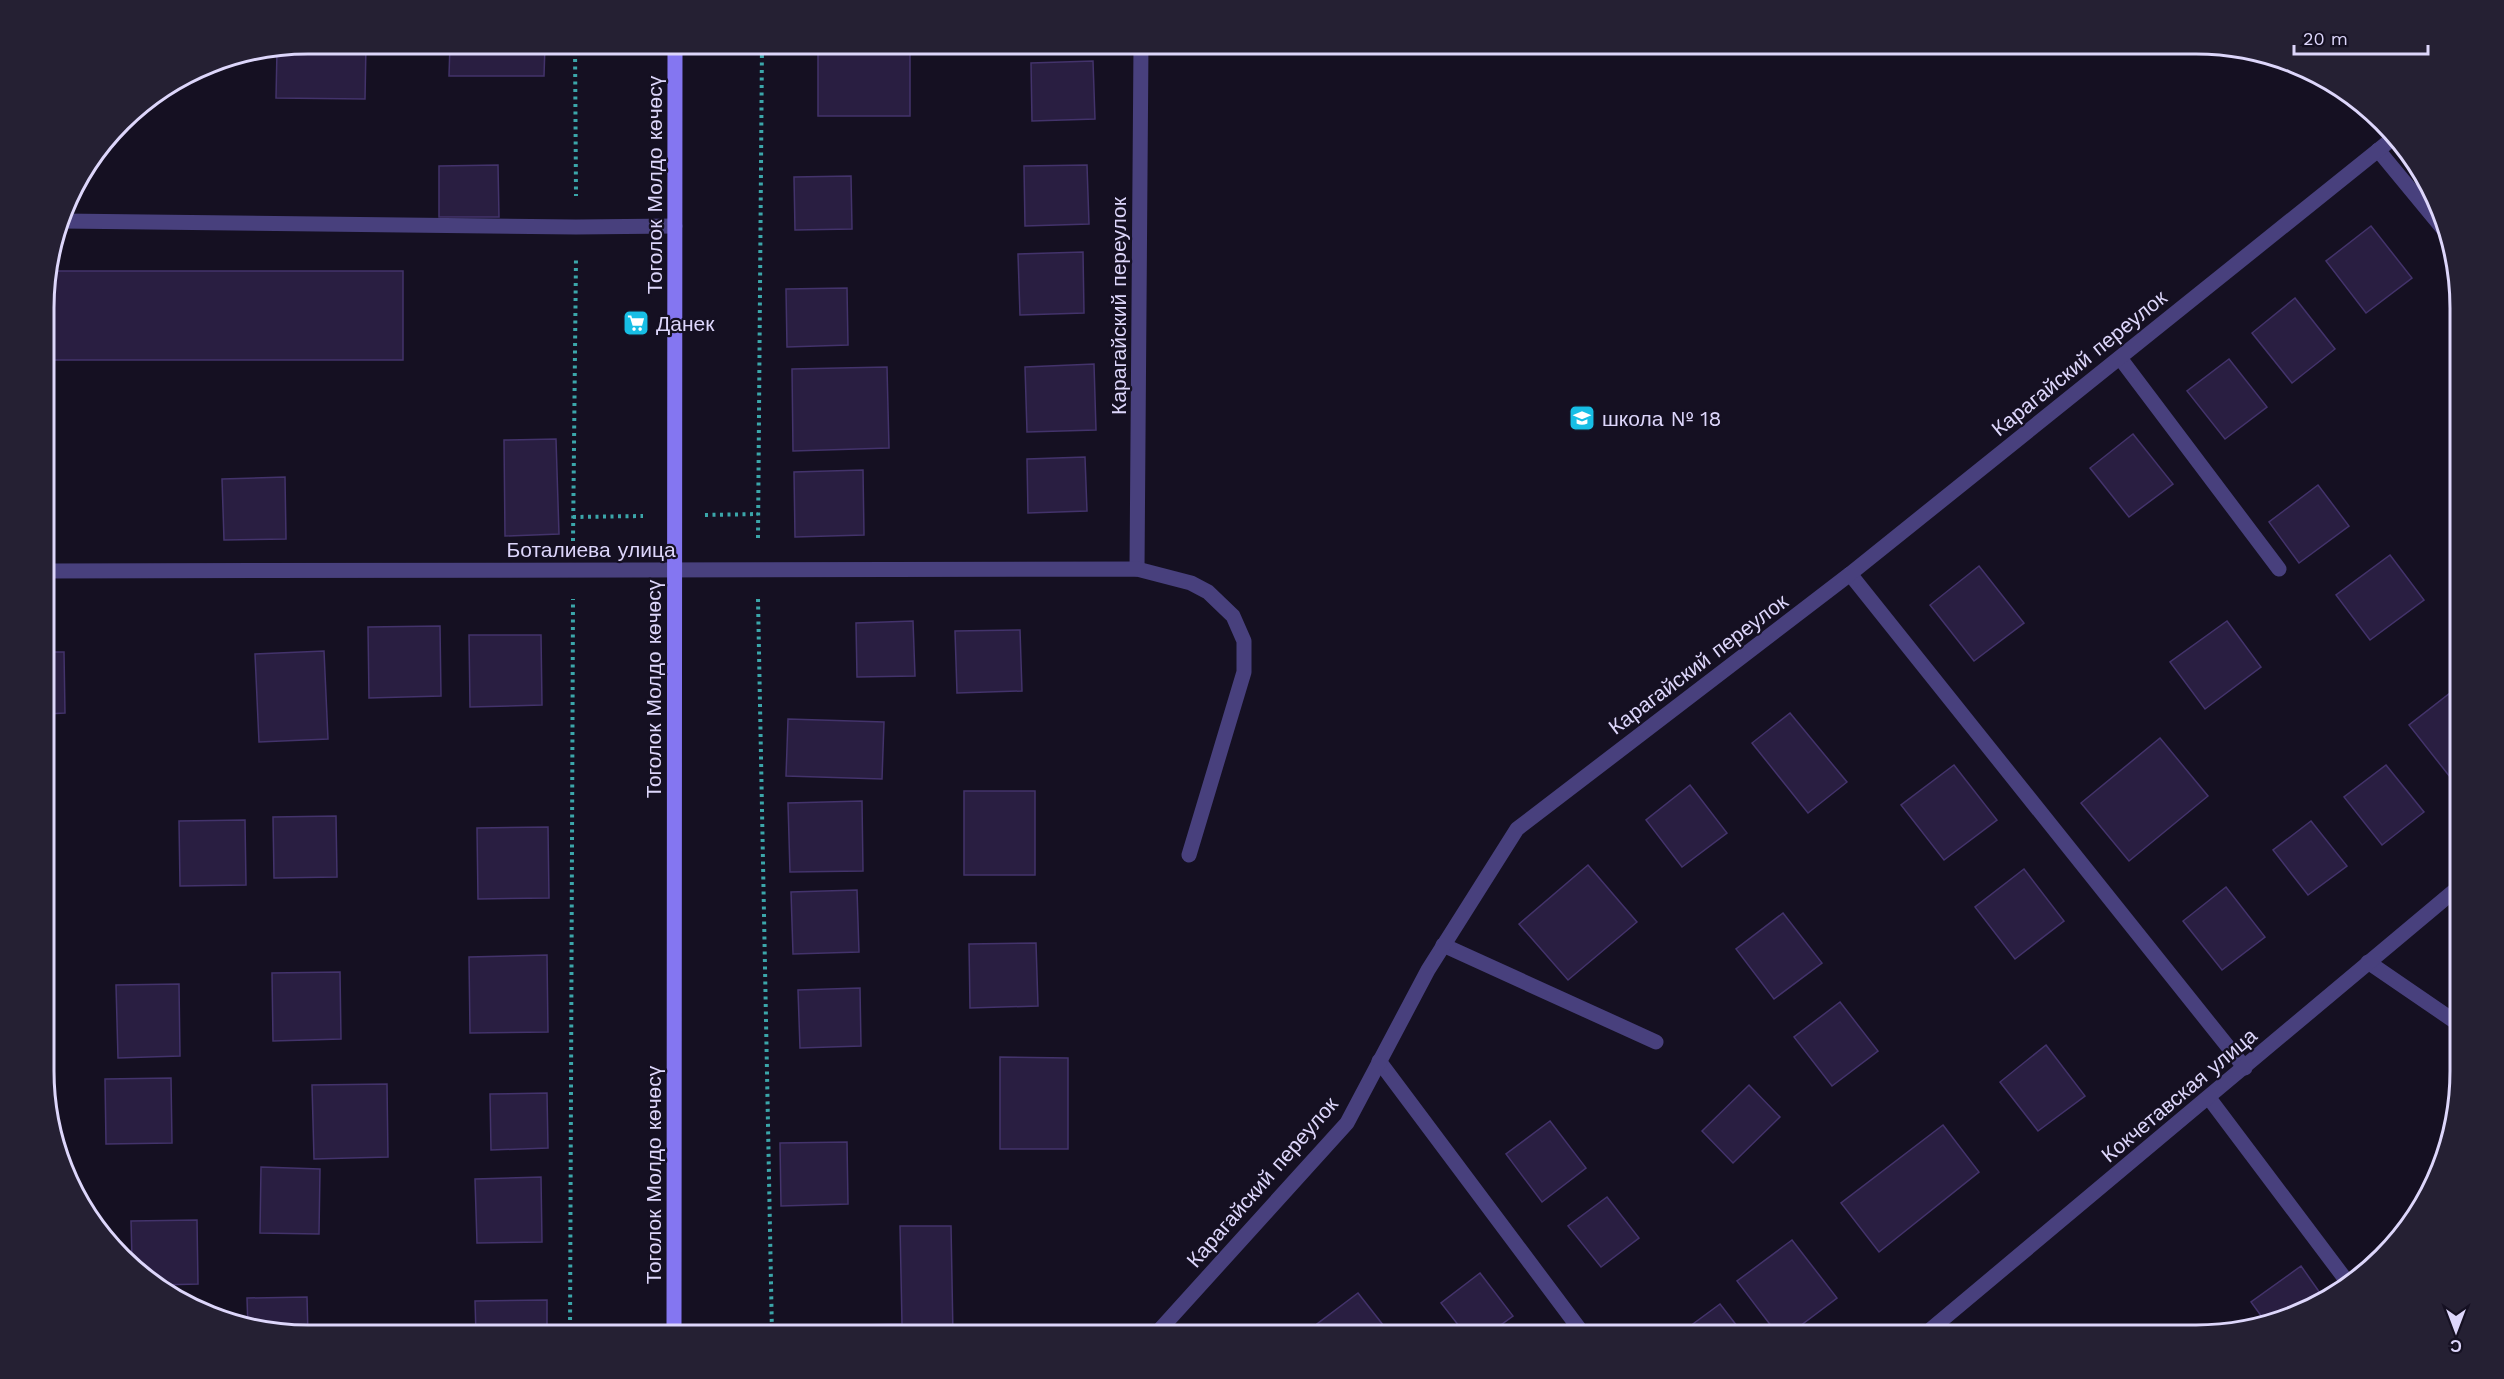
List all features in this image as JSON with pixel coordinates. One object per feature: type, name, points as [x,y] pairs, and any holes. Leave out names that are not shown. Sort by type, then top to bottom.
[{"type":"main road","name":"Тоголок Молдо көчөсү","points":[[674,1325],[675,54]]},
{"type":"street","name":"Карагайский переулок","points":[[1137,569],[1141,54]]},
{"type":"street","name":"Карагайский переулок","points":[[1164,1325],[1347,1122],[1443,945],[1517,829],[1850,574],[2388,142]]},
{"type":"street","points":[[2378,150],[2433,217]]},
{"type":"street","points":[[69,220],[576,227],[675,226]]},
{"type":"street","points":[[2120,358],[2279,569]]},
{"type":"street","name":"Боталиева улица","points":[[54,571],[1137,569],[1191,583],[1208,592],[1233,616],[1244,641],[1244,672],[1189,855]]},
{"type":"street","points":[[1850,574],[2245,1068]]},
{"type":"street","name":"Кокчетавская улица","points":[[1936,1325],[2450,894]]},
{"type":"street","points":[[1443,945],[1656,1042]]},
{"type":"street","points":[[2368,962],[2450,1018]]},
{"type":"street","points":[[1380,1061],[1577,1325]]},
{"type":"street","points":[[2209,1098],[2344,1277]]},
{"type":"path","points":[[570,1325],[575,54]]},
{"type":"path","points":[[762,54],[758,570],[772,1325]]},
{"type":"building","points":[[366,54],[365,99],[276,98],[277,56]]},
{"type":"building","points":[[450,54],[545,54],[544,76],[449,76]]},
{"type":"building","points":[[818,54],[910,54],[910,116],[818,116]]},
{"type":"building","points":[[1093,61],[1095,119],[1032,121],[1031,63]]},
{"type":"building","points":[[498,165],[499,217],[439,217],[439,166]]},
{"type":"building","points":[[1087,165],[1089,224],[1025,226],[1024,166]]},
{"type":"building","points":[[851,176],[852,229],[795,230],[794,177]]},
{"type":"building","points":[[2371,226],[2412,278],[2366,313],[2326,261]]},
{"type":"building","points":[[1083,252],[1084,313],[1020,315],[1018,254]]},
{"type":"building","points":[[57,271],[403,271],[403,360],[54,360]]},
{"type":"building","points":[[847,288],[848,345],[787,347],[786,289]]},
{"type":"building","points":[[2295,298],[2335,349],[2292,383],[2252,333]]},
{"type":"building","points":[[2229,359],[2267,407],[2225,439],[2187,391]]},
{"type":"building","points":[[1094,364],[1096,430],[1027,432],[1025,367]]},
{"type":"building","points":[[887,367],[889,448],[793,451],[792,369]]},
{"type":"building","points":[[2133,434],[2173,484],[2129,517],[2090,468]]},
{"type":"building","points":[[556,439],[559,534],[505,536],[504,440]]},
{"type":"building","points":[[1085,457],[1087,511],[1028,513],[1027,459]]},
{"type":"building","points":[[863,470],[864,535],[795,537],[794,472]]},
{"type":"building","points":[[285,477],[286,539],[224,540],[222,479]]},
{"type":"building","points":[[2318,485],[2349,526],[2299,563],[2269,522]]},
{"type":"building","points":[[2390,555],[2424,600],[2370,640],[2336,595]]},
{"type":"building","points":[[1979,566],[2024,623],[1974,661],[1930,605]]},
{"type":"building","points":[[913,621],[915,676],[857,677],[856,623]]},
{"type":"building","points":[[2227,621],[2261,667],[2205,709],[2170,662]]},
{"type":"building","points":[[440,626],[441,696],[369,698],[368,627]]},
{"type":"building","points":[[1020,630],[1022,691],[957,693],[955,631]]},
{"type":"building","points":[[469,635],[541,635],[542,705],[470,707]]},
{"type":"building","points":[[324,651],[328,739],[259,742],[255,654]]},
{"type":"building","points":[[54,652],[64,652],[65,713],[54,714]]},
{"type":"building","points":[[2450,693],[2450,777],[2409,725]]},
{"type":"building","points":[[1790,713],[1847,782],[1808,813],[1752,743]]},
{"type":"building","points":[[788,719],[884,722],[882,779],[786,776]]},
{"type":"building","points":[[2160,738],[2208,796],[2129,861],[2081,803]]},
{"type":"building","points":[[1954,765],[1997,820],[1944,860],[1901,805]]},
{"type":"building","points":[[2386,765],[2424,812],[2382,845],[2344,797]]},
{"type":"building","points":[[1690,785],[1727,833],[1682,867],[1646,820]]},
{"type":"building","points":[[964,791],[1035,791],[1035,875],[964,875]]},
{"type":"building","points":[[862,801],[863,871],[790,872],[788,803]]},
{"type":"building","points":[[336,816],[337,877],[274,878],[273,817]]},
{"type":"building","points":[[245,820],[246,885],[180,886],[179,821]]},
{"type":"building","points":[[2311,821],[2347,866],[2308,895],[2273,850]]},
{"type":"building","points":[[548,827],[549,898],[478,899],[477,828]]},
{"type":"building","points":[[1588,865],[1637,922],[1568,980],[1519,924]]},
{"type":"building","points":[[2024,869],[2064,921],[2015,959],[1975,907]]},
{"type":"building","points":[[2226,887],[2265,937],[2222,970],[2183,921]]},
{"type":"building","points":[[857,890],[859,952],[793,954],[791,892]]},
{"type":"building","points":[[1783,913],[1822,963],[1774,999],[1736,949]]},
{"type":"building","points":[[1036,943],[1038,1006],[970,1008],[969,944]]},
{"type":"building","points":[[547,955],[548,1032],[470,1033],[469,957]]},
{"type":"building","points":[[340,972],[341,1039],[273,1041],[272,973]]},
{"type":"building","points":[[179,984],[180,1056],[118,1058],[116,985]]},
{"type":"building","points":[[860,988],[861,1046],[800,1048],[798,990]]},
{"type":"building","points":[[1840,1002],[1878,1051],[1832,1086],[1794,1037]]},
{"type":"building","points":[[2046,1045],[2085,1096],[2038,1131],[2000,1082]]},
{"type":"building","points":[[1000,1057],[1068,1058],[1068,1149],[1000,1149]]},
{"type":"building","points":[[171,1078],[172,1143],[106,1144],[105,1079]]},
{"type":"building","points":[[387,1084],[388,1157],[314,1159],[312,1085]]},
{"type":"building","points":[[1749,1085],[1780,1117],[1733,1163],[1702,1131]]},
{"type":"building","points":[[547,1093],[548,1148],[491,1150],[490,1094]]},
{"type":"building","points":[[1550,1121],[1586,1168],[1542,1202],[1506,1154]]},
{"type":"building","points":[[1943,1125],[1979,1172],[1879,1252],[1841,1203]]},
{"type":"building","points":[[847,1142],[848,1204],[781,1206],[780,1143]]},
{"type":"building","points":[[261,1167],[320,1169],[319,1234],[260,1233]]},
{"type":"building","points":[[541,1177],[542,1242],[477,1243],[475,1179]]},
{"type":"building","points":[[1607,1197],[1639,1238],[1601,1267],[1568,1226]]},
{"type":"building","points":[[197,1220],[198,1284],[171,1285],[132,1254],[131,1221]]},
{"type":"building","points":[[900,1226],[951,1226],[953,1325],[860,1325],[902,1324]]},
{"type":"building","points":[[1792,1240],[1837,1298],[1801,1325],[1770,1325],[1737,1281]]},
{"type":"building","points":[[2301,1266],[2320,1293],[2293,1306],[2261,1316],[2251,1302]]},
{"type":"building","points":[[1480,1273],[1513,1316],[1501,1325],[1458,1325],[1441,1303]]},
{"type":"building","points":[[1358,1293],[1383,1325],[1318,1325]]},
{"type":"building","points":[[307,1297],[308,1325],[275,1323],[248,1317],[247,1298]]},
{"type":"building","points":[[547,1300],[547,1325],[476,1325],[475,1301]]},
{"type":"building","points":[[1720,1304],[1736,1325],[1692,1325]]},
{"type":"place","name":"Данек","points":[[636,323]]},
{"type":"place","name":"школа № 18","points":[[1582,418]]}]
